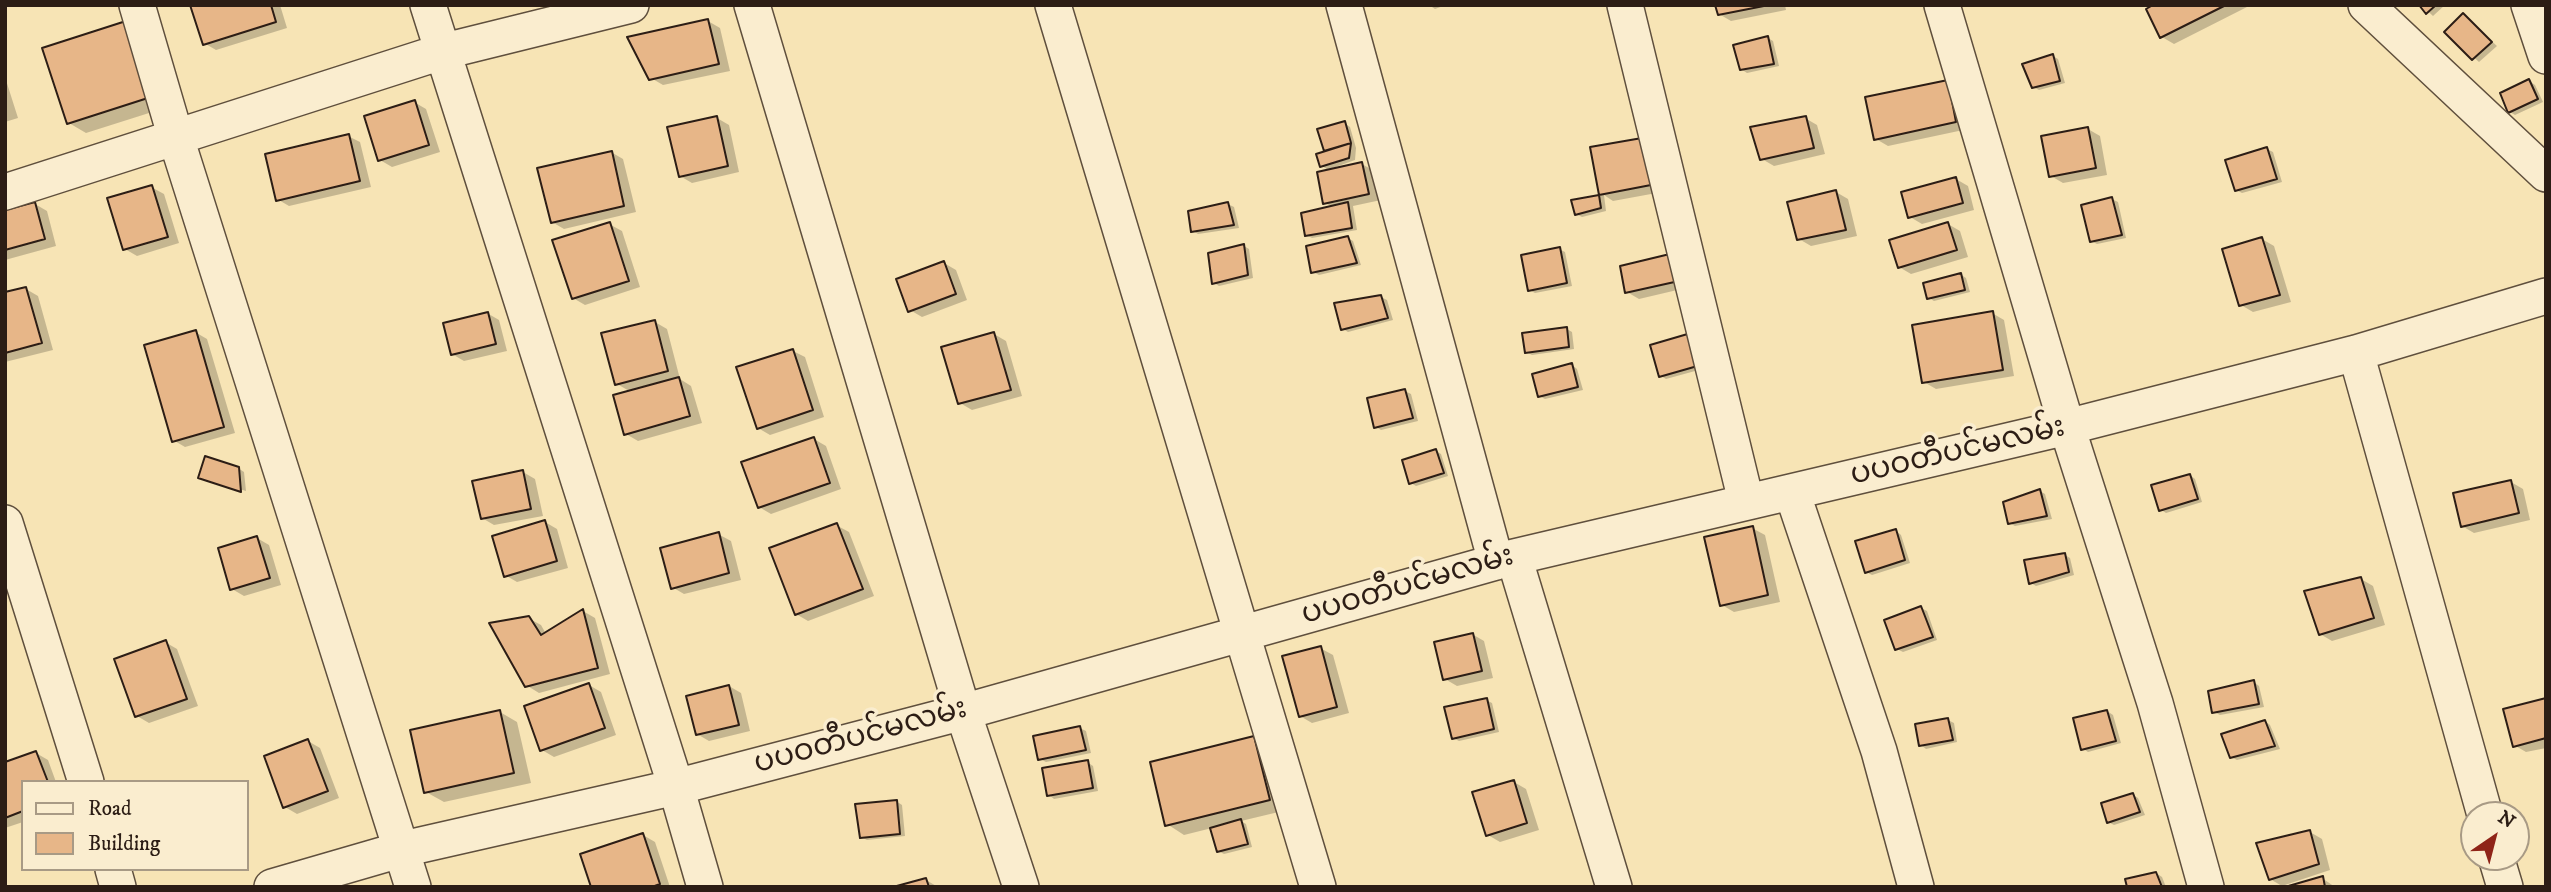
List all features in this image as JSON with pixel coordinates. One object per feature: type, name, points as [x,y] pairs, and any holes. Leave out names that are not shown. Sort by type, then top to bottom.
[{"type":"street","points":[[137,5],[176,138],[414,887]]},
{"type":"street","points":[[428,5],[676,787],[705,887]]},
{"type":"street","points":[[5,192],[441,51],[631,5]]},
{"type":"street","points":[[752,5],[962,712],[1021,887]]},
{"type":"street","points":[[1053,5],[1318,887]]},
{"type":"street","points":[[1344,5],[1505,559],[1614,887]]},
{"type":"street","points":[[1625,5],[1746,501]]},
{"type":"street","points":[[1942,5],[2067,427],[2155,703],[2206,887]]},
{"type":"street","points":[[2366,5],[2546,174]]},
{"type":"street","points":[[2529,5],[2546,56]]},
{"type":"street","name":"ပပဝတီပင်မလမ်း","points":[[272,887],[402,849],[676,787],[962,712],[1505,559],[2067,427],[2356,353],[2546,296]]},
{"type":"street","points":[[2356,353],[2480,801]]},
{"type":"street","points":[[1792,492],[1879,751],[1916,887]]},
{"type":"street","points":[[5,523],[85,780]]},
{"type":"building","points":[[190,5],[271,5],[276,22],[203,45]]},
{"type":"building","points":[[1715,5],[1769,5],[1718,15]]},
{"type":"building","points":[[2153,5],[2226,5],[2160,38],[2146,9]]},
{"type":"building","points":[[2419,5],[2436,5],[2426,14]]},
{"type":"building","points":[[2463,13],[2492,42],[2472,60],[2444,32]]},
{"type":"building","points":[[708,19],[719,64],[649,80],[627,37]]},
{"type":"building","points":[[126,21],[151,97],[67,124],[42,48]]},
{"type":"building","points":[[1768,36],[1774,64],[1740,70],[1733,45]]},
{"type":"building","points":[[2053,54],[2060,81],[2032,88],[2022,64]]},
{"type":"building","points":[[2529,79],[2538,99],[2508,113],[2500,93]]},
{"type":"building","points":[[1948,80],[1956,122],[1874,140],[1865,97]]},
{"type":"building","points":[[415,100],[429,145],[378,161],[364,116]]},
{"type":"building","points":[[717,116],[728,166],[679,177],[667,127]]},
{"type":"building","points":[[1806,116],[1814,148],[1760,160],[1750,127]]},
{"type":"building","points":[[1345,121],[1351,143],[1324,151],[1317,129]]},
{"type":"building","points":[[2088,127],[2096,168],[2049,177],[2041,136]]},
{"type":"building","points":[[349,134],[360,181],[276,201],[265,154]]},
{"type":"building","points":[[1642,138],[1651,185],[1599,195],[1590,147]]},
{"type":"building","points":[[1351,143],[1349,158],[1320,167],[1316,154]]},
{"type":"building","points":[[2267,147],[2277,179],[2235,191],[2225,160]]},
{"type":"building","points":[[612,151],[624,206],[551,223],[537,168]]},
{"type":"building","points":[[1362,162],[1369,194],[1323,204],[1317,172]]},
{"type":"building","points":[[1956,177],[1963,203],[1908,218],[1901,192]]},
{"type":"building","points":[[152,185],[168,237],[123,250],[107,198]]},
{"type":"building","points":[[1836,190],[1846,230],[1797,240],[1787,202]]},
{"type":"building","points":[[1599,195],[1601,208],[1575,215],[1571,200]]},
{"type":"building","points":[[2112,197],[2122,235],[2090,242],[2081,205]]},
{"type":"building","points":[[35,202],[45,239],[5,250],[5,210]]},
{"type":"building","points":[[1228,202],[1234,225],[1191,232],[1188,211]]},
{"type":"building","points":[[1348,202],[1352,228],[1305,236],[1301,213]]},
{"type":"building","points":[[610,222],[629,281],[572,299],[552,240]]},
{"type":"building","points":[[1948,222],[1957,250],[1898,268],[1889,240]]},
{"type":"building","points":[[1348,236],[1357,263],[1311,273],[1306,246]]},
{"type":"building","points":[[2262,237],[2280,295],[2239,306],[2222,249]]},
{"type":"building","points":[[1244,244],[1248,275],[1212,284],[1208,253]]},
{"type":"building","points":[[1560,247],[1567,283],[1528,291],[1521,255]]},
{"type":"building","points":[[1674,253],[1679,281],[1625,293],[1620,266]]},
{"type":"building","points":[[944,261],[956,294],[908,312],[896,279]]},
{"type":"building","points":[[1961,273],[1965,290],[1927,299],[1923,283]]},
{"type":"building","points":[[26,287],[42,343],[5,353],[5,292]]},
{"type":"building","points":[[1381,295],[1388,318],[1341,330],[1334,303]]},
{"type":"building","points":[[1993,311],[2003,370],[1922,383],[1912,325]]},
{"type":"building","points":[[488,312],[496,344],[451,355],[443,323]]},
{"type":"building","points":[[655,320],[668,371],[615,385],[601,333]]},
{"type":"building","points":[[1567,327],[1569,347],[1525,353],[1522,333]]},
{"type":"building","points":[[196,330],[224,427],[172,442],[144,345]]},
{"type":"building","points":[[994,332],[1011,390],[958,404],[941,347]]},
{"type":"building","points":[[1691,333],[1701,365],[1659,377],[1650,345]]},
{"type":"building","points":[[793,349],[813,410],[757,429],[736,367]]},
{"type":"building","points":[[1572,363],[1578,387],[1538,397],[1532,374]]},
{"type":"building","points":[[679,377],[690,416],[624,435],[613,395]]},
{"type":"building","points":[[1405,389],[1413,418],[1374,428],[1367,398]]},
{"type":"building","points":[[814,437],[830,483],[758,508],[741,462]]},
{"type":"building","points":[[1436,449],[1444,473],[1409,484],[1402,460]]},
{"type":"building","points":[[205,456],[239,467],[241,492],[198,478]]},
{"type":"building","points":[[523,470],[531,509],[481,519],[472,481]]},
{"type":"building","points":[[2190,474],[2198,499],[2159,511],[2151,485]]},
{"type":"building","points":[[2511,480],[2519,513],[2461,527],[2453,493]]},
{"type":"building","points":[[2040,489],[2047,516],[2008,524],[2003,502]]},
{"type":"building","points":[[545,520],[557,561],[504,577],[492,536]]},
{"type":"building","points":[[837,523],[863,589],[795,615],[769,548]]},
{"type":"building","points":[[1753,526],[1768,595],[1720,606],[1704,537]]},
{"type":"building","points":[[1896,529],[1905,560],[1865,573],[1855,541]]},
{"type":"building","points":[[719,532],[729,573],[671,589],[660,548]]},
{"type":"building","points":[[257,536],[270,578],[230,590],[218,548]]},
{"type":"building","points":[[2065,553],[2069,572],[2029,584],[2024,560]]},
{"type":"building","points":[[2361,577],[2374,618],[2319,635],[2304,591]]},
{"type":"building","points":[[1921,606],[1933,637],[1895,650],[1884,620]]},
{"type":"building","points":[[583,609],[598,668],[525,687],[489,623],[529,616],[541,635]]},
{"type":"building","points":[[1473,633],[1482,671],[1443,680],[1434,642]]},
{"type":"building","points":[[166,640],[187,699],[135,717],[114,659]]},
{"type":"building","points":[[1321,646],[1337,707],[1299,717],[1282,656]]},
{"type":"building","points":[[2254,680],[2259,704],[2212,713],[2208,691]]},
{"type":"building","points":[[589,683],[605,728],[540,751],[524,706]]},
{"type":"building","points":[[729,685],[739,725],[696,735],[686,696]]},
{"type":"building","points":[[1487,698],[1494,729],[1452,739],[1444,707]]},
{"type":"building","points":[[2546,698],[2546,738],[2513,747],[2503,709]]},
{"type":"building","points":[[500,710],[514,773],[424,793],[410,730]]},
{"type":"building","points":[[2107,710],[2116,741],[2081,750],[2073,718]]},
{"type":"building","points":[[1948,718],[1953,740],[1919,746],[1915,724]]},
{"type":"building","points":[[2265,720],[2275,746],[2230,758],[2221,734]]},
{"type":"building","points":[[1080,726],[1086,750],[1038,760],[1033,736]]},
{"type":"building","points":[[1254,736],[1270,800],[1165,826],[1150,762]]},
{"type":"building","points":[[308,739],[328,791],[283,808],[264,756]]},
{"type":"building","points":[[36,751],[47,780],[21,780],[21,812],[5,818],[5,762]]},
{"type":"building","points":[[1088,760],[1093,788],[1047,796],[1042,768]]},
{"type":"building","points":[[1514,780],[1527,823],[1486,836],[1472,792]]},
{"type":"building","points":[[2133,793],[2140,812],[2107,823],[2101,803]]},
{"type":"building","points":[[897,800],[900,834],[860,838],[855,804]]},
{"type":"building","points":[[1241,819],[1248,844],[1217,852],[1210,828]]},
{"type":"building","points":[[2310,830],[2319,864],[2269,880],[2256,843]]},
{"type":"building","points":[[643,833],[660,884],[652,887],[591,887],[580,854]]},
{"type":"building","points":[[2156,872],[2162,887],[2127,887],[2125,879]]},
{"type":"building","points":[[2323,876],[2325,887],[2285,887]]},
{"type":"building","points":[[926,878],[929,887],[893,887]]}]
